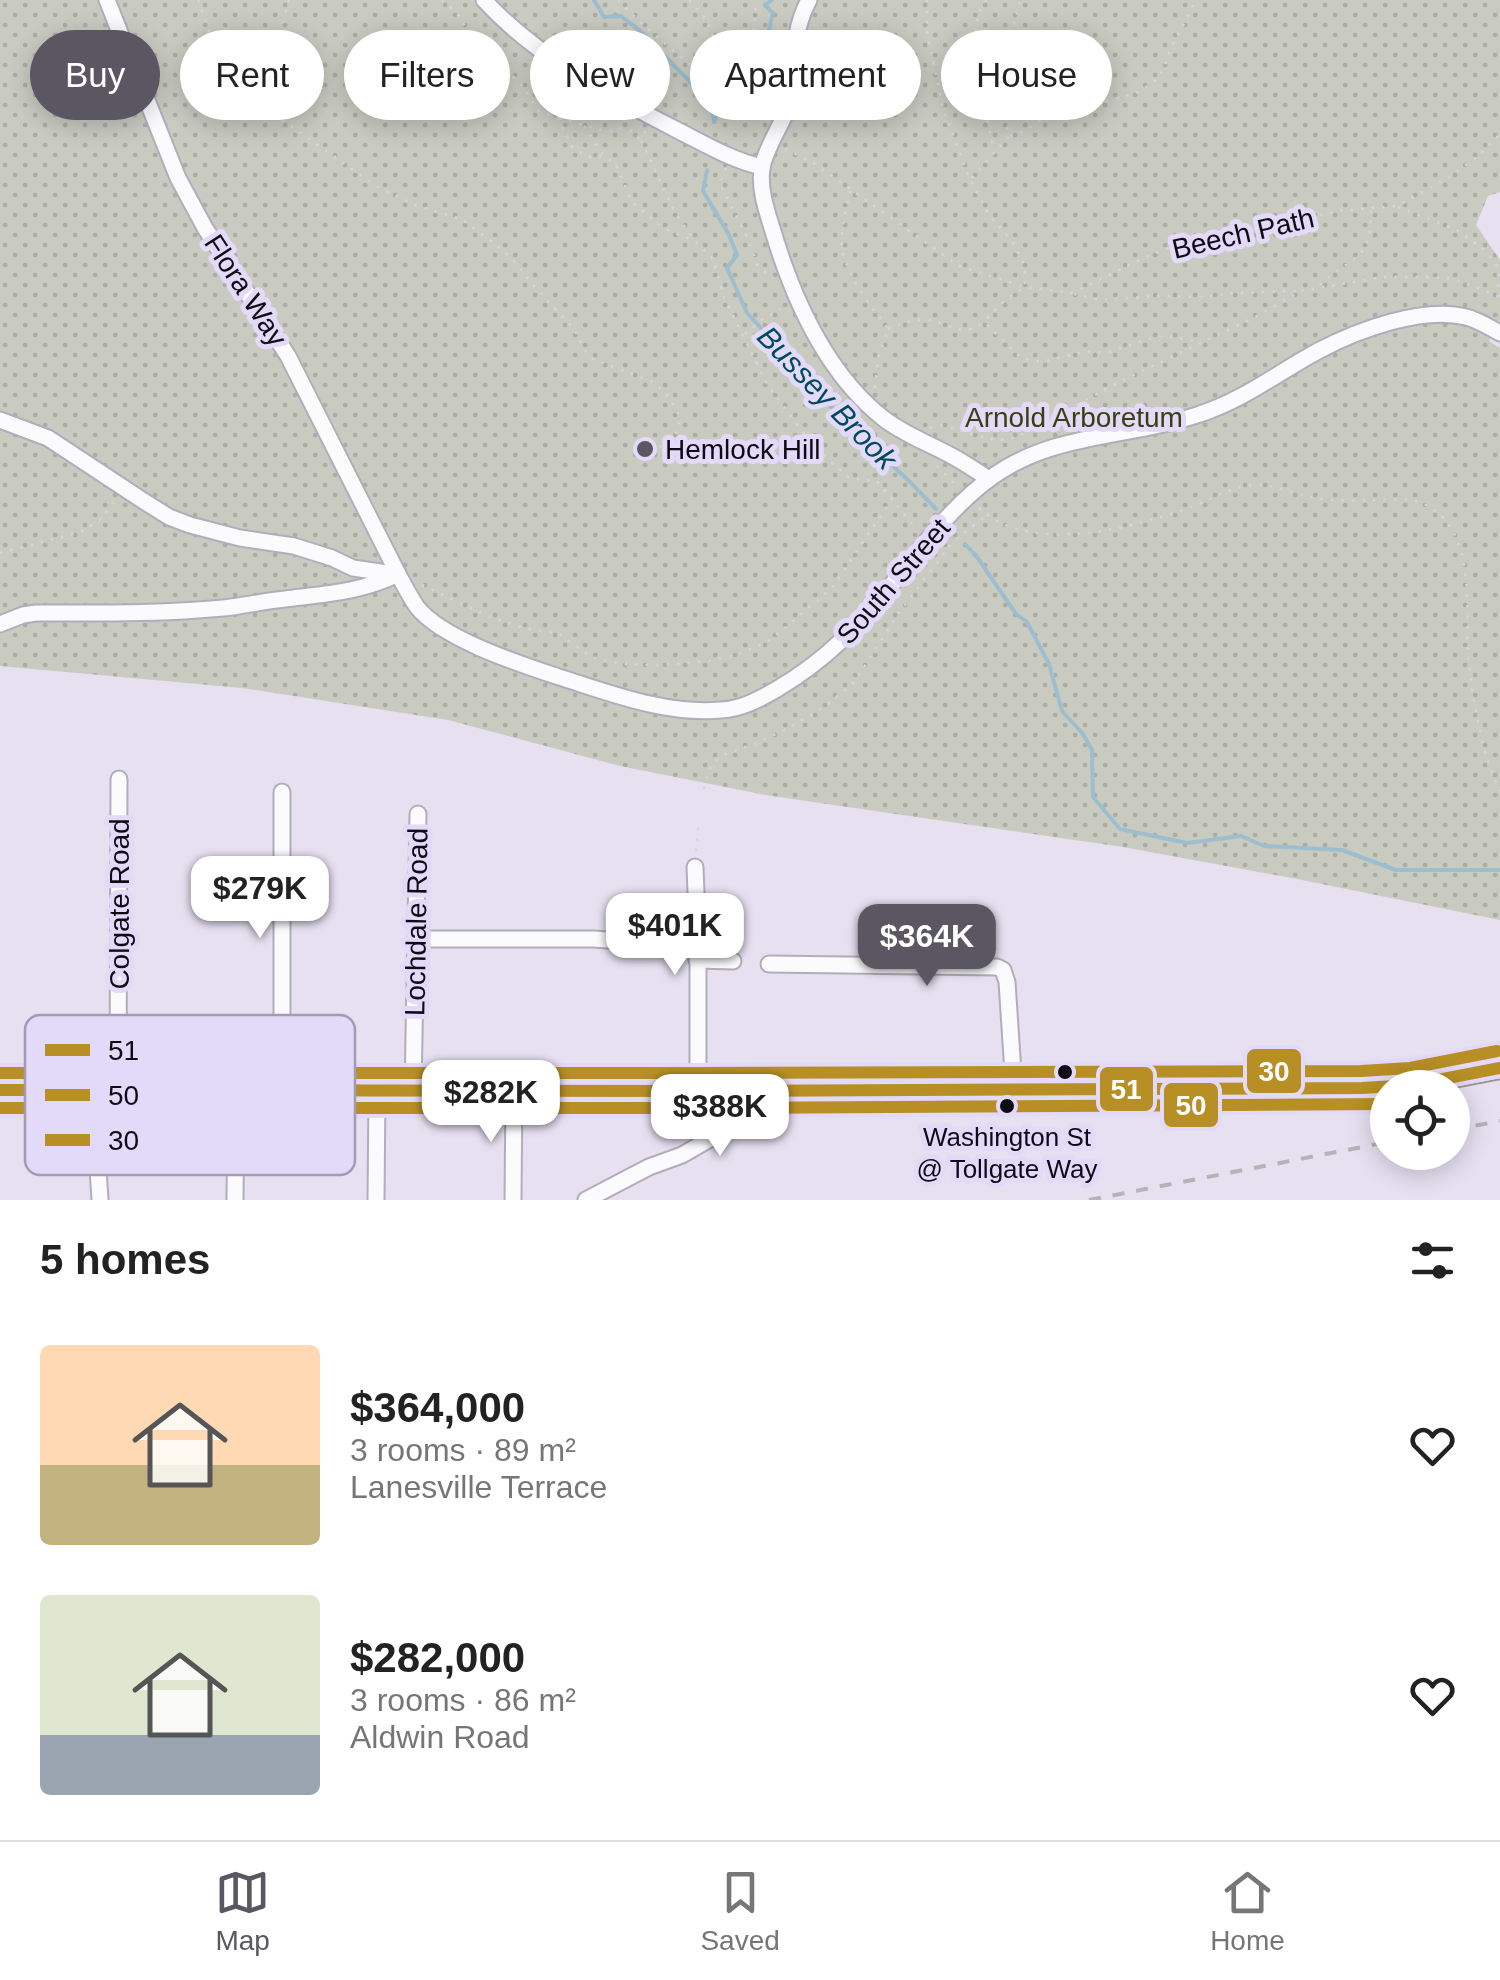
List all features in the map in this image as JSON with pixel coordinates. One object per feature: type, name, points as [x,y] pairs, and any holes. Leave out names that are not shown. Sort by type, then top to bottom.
[{"type":"main road","points":[[355,1090],[1388,1088],[1500,1068]]},
{"type":"street","name":"Flora Way","points":[[107,0],[184,190],[288,356],[402,581]]},
{"type":"street","points":[[484,0],[530,40]]},
{"type":"street","points":[[809,0],[798,25],[788,105],[762,167],[762,189],[779,254],[811,328],[844,377],[877,413],[989,479]]},
{"type":"street","points":[[659,120],[731,158],[762,167]]},
{"type":"street","name":"South Street","points":[[402,581],[418,608],[448,631],[511,659],[636,700],[680,708],[722,710],[744,706],[830,653],[860,624],[968,496],[1014,462],[1082,438],[1177,422],[1216,409],[1328,346],[1398,321],[1453,314],[1500,333]]},
{"type":"street","points":[[0,420],[48,438],[169,517],[240,538],[294,546],[402,581]]},
{"type":"street","points":[[0,624],[36,613],[229,608],[402,581]]},
{"type":"street","name":"Colgate Road","points":[[111,1015],[120,779]]},
{"type":"street","points":[[282,792],[282,1015]]},
{"type":"street","name":"Lochdale Road","points":[[413,1091],[418,814]]},
{"type":"street","points":[[695,867],[698,1091]]},
{"type":"street","points":[[415,938],[593,940],[733,961]]},
{"type":"street","points":[[769,964],[1003,970],[1014,1088]]},
{"type":"street","points":[[376,1200],[377,1090]]},
{"type":"street","points":[[586,1200],[714,1136],[768,1115],[794,1090]]},
{"type":"street","points":[[514,1091],[514,1200]]},
{"type":"street","name":"Colgate Road","points":[[98,1175],[100,1200]]},
{"type":"path","points":[[198,0],[208,30]]},
{"type":"path","points":[[281,30],[289,0]]},
{"type":"path","points":[[442,0],[459,16],[468,34],[530,98]]},
{"type":"path","points":[[618,0],[690,65]]},
{"type":"path","points":[[690,0],[710,30]]},
{"type":"path","points":[[754,30],[757,0]]},
{"type":"path","points":[[927,0],[927,34],[943,108],[970,180],[1024,264],[1025,286]]},
{"type":"path","points":[[986,0],[978,14],[971,60],[974,89],[986,114],[995,152]]},
{"type":"path","points":[[1015,30],[1021,0]]},
{"type":"path","points":[[1112,100],[1143,90],[1156,80],[1195,0]]},
{"type":"path","points":[[282,120],[378,186],[415,205],[461,219],[507,254],[575,330],[594,359],[653,382],[669,397],[680,416],[678,430],[653,453]]},
{"type":"path","points":[[559,120],[573,148],[588,157],[604,156]]},
{"type":"path","points":[[565,120],[609,132],[630,130],[641,140],[674,211],[713,259],[724,296],[768,386],[816,448],[850,478],[877,482],[920,534],[930,538]]},
{"type":"path","points":[[641,140],[649,120]]},
{"type":"path","points":[[760,120],[773,139],[812,162],[958,266],[1025,286],[1099,300],[1301,291],[1384,277],[1430,277],[1454,278],[1499,297],[1498,267],[1486,250],[1457,230],[1396,206]]},
{"type":"path","points":[[1007,120],[1009,136]]},
{"type":"path","points":[[970,180],[1009,136],[1030,130],[1043,120]]},
{"type":"path","points":[[583,125],[604,156],[614,163],[632,202],[663,228],[694,240]]},
{"type":"path","name":"Beech Path","points":[[1072,293],[1180,244],[1338,211],[1396,206],[1457,172],[1500,134]]},
{"type":"path","points":[[731,158],[720,184],[758,266],[776,279],[789,280]]},
{"type":"path","points":[[850,189],[841,240],[845,257],[888,329],[874,388],[877,413]]},
{"type":"path","points":[[1317,288],[1363,252],[1371,233],[1371,210]]},
{"type":"path","points":[[888,329],[908,321],[928,320],[959,330],[973,330],[1025,286]]},
{"type":"path","points":[[907,433],[941,426],[1007,440],[1030,432],[1301,291]]},
{"type":"path","points":[[744,336],[796,297]]},
{"type":"path","points":[[984,322],[1018,356],[1032,362],[1083,352],[1110,352],[1164,336],[1202,342]]},
{"type":"path","points":[[979,508],[1006,527],[1025,532],[1109,530],[1163,517],[1230,490],[1260,485],[1324,499],[1424,503],[1440,515],[1456,537],[1464,563],[1468,660],[1487,761],[1500,791]]},
{"type":"path","points":[[0,553],[80,532],[101,519],[122,487]]},
{"type":"path","points":[[402,581],[423,585],[490,617],[558,634],[591,657],[622,664],[709,661],[736,656],[763,644],[832,588],[892,500]]},
{"type":"path","points":[[704,789],[709,770],[723,754],[794,725],[826,706],[855,681],[898,614],[952,543],[986,515]]},
{"type":"path","points":[[695,867],[699,820]]},
{"type":"green space","name":"Arnold Arboretum","points":[[0,0],[1500,0],[1500,192],[1488,196],[1476,225],[1500,260],[1500,320],[1489,341],[1500,348],[1500,920],[1123,847],[765,795],[620,766],[448,720],[242,688],[0,666]]},
{"type":"waterway","name":"Bussey Brook","points":[[594,0],[604,17],[621,16],[639,30],[704,96],[712,107],[714,122]]},
{"type":"waterway","points":[[714,122],[723,101],[736,95],[754,77],[773,13],[765,5],[772,0]]},
{"type":"waterway","name":"Bussey Brook","points":[[707,170],[703,191],[737,255],[727,268],[747,313],[788,366],[936,509]]},
{"type":"waterway","name":"Bussey Brook","points":[[965,544],[1016,614],[1027,622],[1049,664],[1062,711],[1092,750],[1093,797],[1120,829],[1187,843],[1241,836],[1264,846],[1342,850],[1396,870],[1500,870]]},
{"type":"railway","points":[[1470,1127],[1500,1121]]},
{"type":"railway","points":[[1089,1200],[1370,1145]]},
{"type":"transit line","name":"30","points":[[355,1073],[1361,1071],[1410,1068],[1497,1051]]},
{"type":"transit line","name":"51","points":[[355,1091],[1362,1088],[1412,1085],[1500,1068]]},
{"type":"transit line","name":"30","points":[[0,1073],[25,1073]]},
{"type":"transit line","name":"51","points":[[0,1090],[25,1090]]},
{"type":"transit line","name":"50","points":[[355,1108],[1370,1104]]},
{"type":"transit line","name":"50","points":[[0,1108],[25,1108]]},
{"type":"place","name":"Hemlock Hill","points":[[645,449]]},
{"type":"place","name":"Washington St @ Tollgate Way","points":[[1007,1106]]}]
